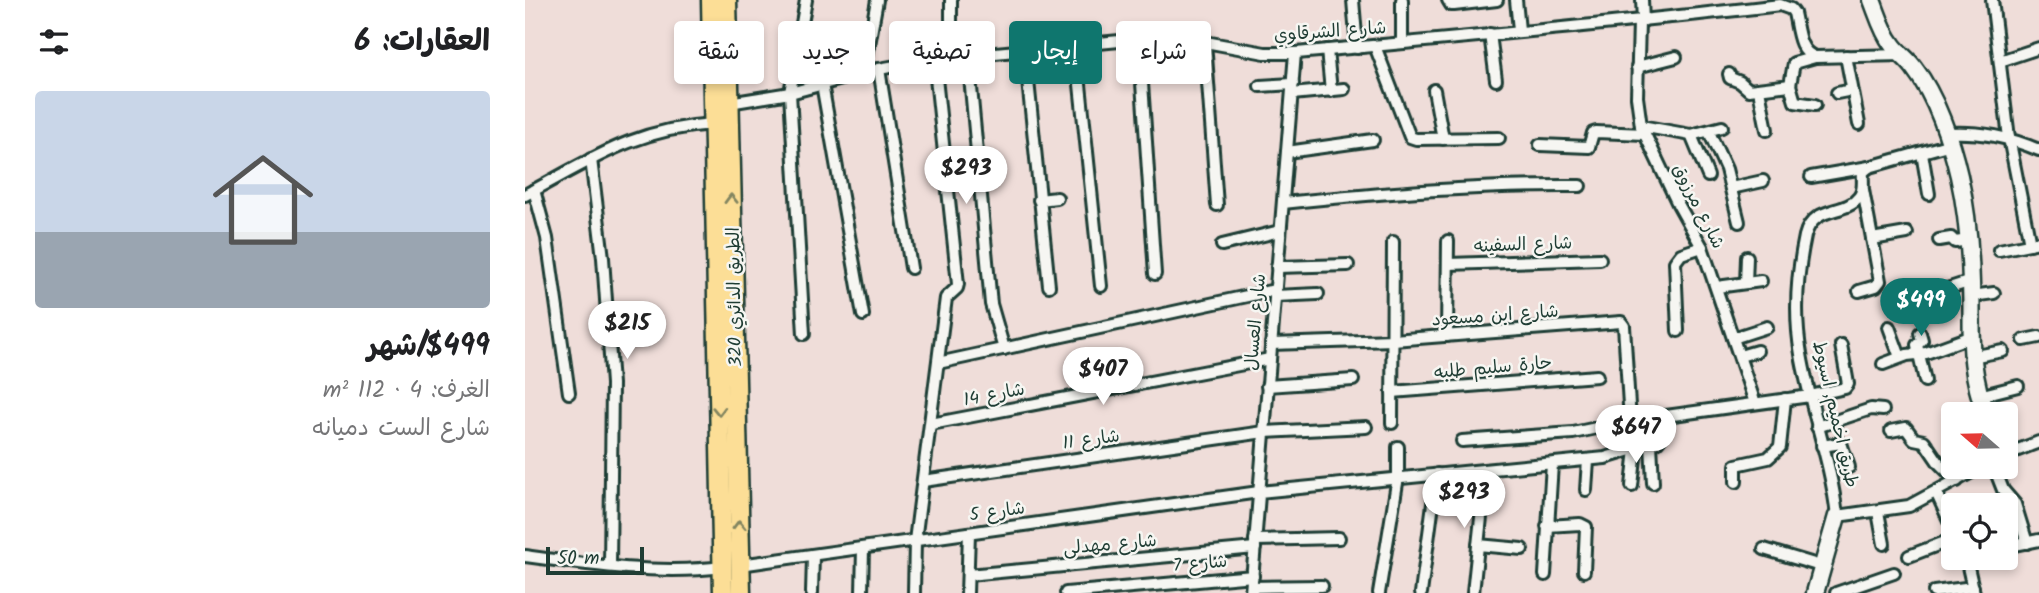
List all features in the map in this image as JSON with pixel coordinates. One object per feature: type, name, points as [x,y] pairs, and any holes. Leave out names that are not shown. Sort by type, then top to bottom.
[{"type":"main road","name":"الطريق الدائري 320","points":[[711,0],[713,124],[731,566],[741,593]]},
{"type":"main road","name":"الطريق الدائري 320","points":[[723,593],[731,566],[727,0]]},
{"type":"street","points":[[804,334],[790,93],[806,0]]},
{"type":"street","points":[[873,21],[877,0]]},
{"type":"street","points":[[951,0],[951,21]]},
{"type":"street","points":[[1353,0],[1357,48]]},
{"type":"street","points":[[1402,0],[1402,43]]},
{"type":"street","points":[[1448,0],[1451,5],[1497,0]]},
{"type":"street","points":[[1516,0],[1519,30]]},
{"type":"street","name":"شارع مرزوق","points":[[1642,0],[1637,111],[1643,130],[1678,204],[1702,247],[1755,403]]},
{"type":"street","points":[[1705,0],[1706,13]]},
{"type":"street","points":[[1792,0],[1803,50],[1815,57]]},
{"type":"street","points":[[1873,0],[1885,33],[1915,68],[1949,139],[1965,208],[1969,240],[1971,357],[1981,402]]},
{"type":"street","points":[[1992,0],[2009,138],[2035,243],[1999,250]]},
{"type":"street","name":"شارع الشرقاوي","points":[[1211,43],[1265,53],[1295,53],[1519,30],[1641,21],[1780,5],[1794,13]]},
{"type":"street","points":[[1489,34],[1496,80]]},
{"type":"street","points":[[1375,46],[1410,137],[1499,138]]},
{"type":"street","points":[[2000,61],[2039,48]]},
{"type":"street","points":[[1327,50],[1331,90]]},
{"type":"street","name":"شارع العسال","points":[[1252,586],[1295,53]]},
{"type":"street","points":[[1815,105],[1794,102],[1790,85],[1794,63],[1815,57],[1903,55]]},
{"type":"street","points":[[1846,56],[1859,124]]},
{"type":"street","points":[[1637,67],[1676,57]]},
{"type":"street","name":"شارع الشرقاوي","points":[[875,70],[889,67]]},
{"type":"street","points":[[879,69],[911,268]]},
{"type":"street","points":[[1729,74],[1730,78],[1749,90],[1790,85]]},
{"type":"street","points":[[822,84],[863,315]]},
{"type":"street","name":"شارع الشرقاوي","points":[[729,103],[790,93],[822,84]]},
{"type":"street","points":[[914,593],[915,541],[946,298],[958,284],[937,84]]},
{"type":"street","points":[[971,84],[991,304],[1004,349]]},
{"type":"street","points":[[1028,84],[1049,286]]},
{"type":"street","points":[[1080,84],[1101,286]]},
{"type":"street","points":[[1142,84],[1155,274]]},
{"type":"street","points":[[1208,84],[1217,205]]},
{"type":"street","points":[[1260,86],[1344,89]]},
{"type":"street","points":[[1434,90],[1443,139]]},
{"type":"street","points":[[1759,90],[1767,130]]},
{"type":"street","points":[[1837,93],[1852,90]]},
{"type":"street","points":[[569,393],[547,238],[530,192],[613,147],[661,130],[713,124]]},
{"type":"street","points":[[1540,145],[1589,146],[1596,132],[1643,130],[1691,135],[1722,127]]},
{"type":"street","points":[[1709,131],[1731,188],[1739,222]]},
{"type":"street","points":[[1811,177],[1869,167],[1922,153],[1949,139],[1989,133],[2039,150]]},
{"type":"street","points":[[1691,135],[1708,176]]},
{"type":"street","points":[[1287,152],[1373,140]]},
{"type":"street","points":[[1922,153],[1929,194]]},
{"type":"street","points":[[591,159],[603,258],[612,384],[610,566]]},
{"type":"street","points":[[1859,291],[1876,286],[1880,281],[1863,190],[1863,172],[1869,167]]},
{"type":"street","points":[[1731,188],[1763,181]]},
{"type":"street","points":[[1283,203],[1429,189],[1580,186]]},
{"type":"street","name":"طريق اخميم, اسيوط","points":[[1815,593],[1837,516],[1801,353],[1797,295],[1808,226],[1815,219],[1854,202],[1863,190]]},
{"type":"street","points":[[1039,200],[1057,198]]},
{"type":"street","points":[[1222,245],[1280,231]]},
{"type":"street","points":[[1872,239],[1907,233]]},
{"type":"street","points":[[1939,240],[1969,240]]},
{"type":"street","points":[[1447,336],[1448,241]]},
{"type":"street","points":[[1392,423],[1393,242]]},
{"type":"street","points":[[1678,331],[1675,262],[1681,254],[1702,247]]},
{"type":"street","points":[[1746,283],[1747,257]]},
{"type":"street","name":"شارع السفينه","points":[[1448,264],[1600,259]]},
{"type":"street","points":[[1277,267],[1348,265]]},
{"type":"street","points":[[1717,287],[1761,281]]},
{"type":"street","points":[[1913,300],[1971,289],[1994,293]]},
{"type":"street","points":[[939,363],[1275,293],[1318,294]]},
{"type":"street","name":"شارع ابن مسعود","points":[[1271,344],[1393,340],[1621,322],[1624,326],[1630,421]]},
{"type":"street","points":[[1733,338],[1767,327]]},
{"type":"street","points":[[1889,327],[1900,357]]},
{"type":"street","points":[[1920,334],[1922,340],[1917,344],[1925,381]]},
{"type":"street","points":[[1883,364],[1970,337]]},
{"type":"street","points":[[2024,340],[2039,337]]},
{"type":"street","points":[[1462,441],[1573,433],[1630,421],[1810,396],[1847,387],[1841,345]]},
{"type":"street","points":[[1739,356],[1757,351]]},
{"type":"street","points":[[1971,357],[2003,351]]},
{"type":"street","name":"شارع 14","points":[[930,424],[1270,359]]},
{"type":"street","name":"حارة سليم طلبه","points":[[1392,393],[1597,376]]},
{"type":"street","points":[[1268,386],[1353,380]]},
{"type":"street","points":[[1979,396],[2018,386]]},
{"type":"street","points":[[1735,482],[1736,465],[1767,458],[1780,447],[1785,399]]},
{"type":"street","points":[[1817,427],[1871,409],[1883,410]]},
{"type":"street","points":[[1653,483],[1651,444],[1661,437],[1664,416]]},
{"type":"street","name":"شارع 11","points":[[923,481],[1264,432],[1366,427]]},
{"type":"street","points":[[1837,516],[1909,506],[1957,481],[1939,463],[1924,441],[1914,439],[1906,428],[1891,432]]},
{"type":"street","points":[[2018,449],[2039,442]]},
{"type":"street","points":[[1822,446],[1841,443],[1849,467]]},
{"type":"street","name":"شارع 5","points":[[525,556],[610,566],[690,571],[1259,492],[1588,460],[1651,444]]},
{"type":"street","points":[[1379,593],[1398,477],[1398,447]]},
{"type":"street","points":[[1632,486],[1636,449]]},
{"type":"street","points":[[1586,490],[1588,460]]},
{"type":"street","points":[[1545,575],[1552,464]]},
{"type":"street","points":[[1473,593],[1486,470]]},
{"type":"street","points":[[1421,593],[1437,474]]},
{"type":"street","points":[[1999,480],[2015,505],[2027,543]]},
{"type":"street","points":[[1936,492],[1941,503]]},
{"type":"street","points":[[1878,512],[1884,544]]},
{"type":"street","points":[[1547,526],[1580,524],[1586,527],[1584,571]]},
{"type":"street","points":[[967,593],[969,533]]},
{"type":"street","name":"شارع مهدلى","points":[[968,575],[1255,544],[1339,538]]},
{"type":"street","points":[[2018,545],[2039,540]]},
{"type":"street","points":[[1909,556],[1941,544]]},
{"type":"street","points":[[1478,545],[1522,549]]},
{"type":"street","points":[[862,593],[863,548]]},
{"type":"street","points":[[1763,549],[1822,572],[1828,593]]},
{"type":"street","points":[[812,593],[813,556]]},
{"type":"street","points":[[1934,593],[1973,590],[1969,570]]},
{"type":"street","points":[[1836,593],[1894,573]]},
{"type":"street","name":"شارع 7","points":[[1066,593],[1322,586]]}]
